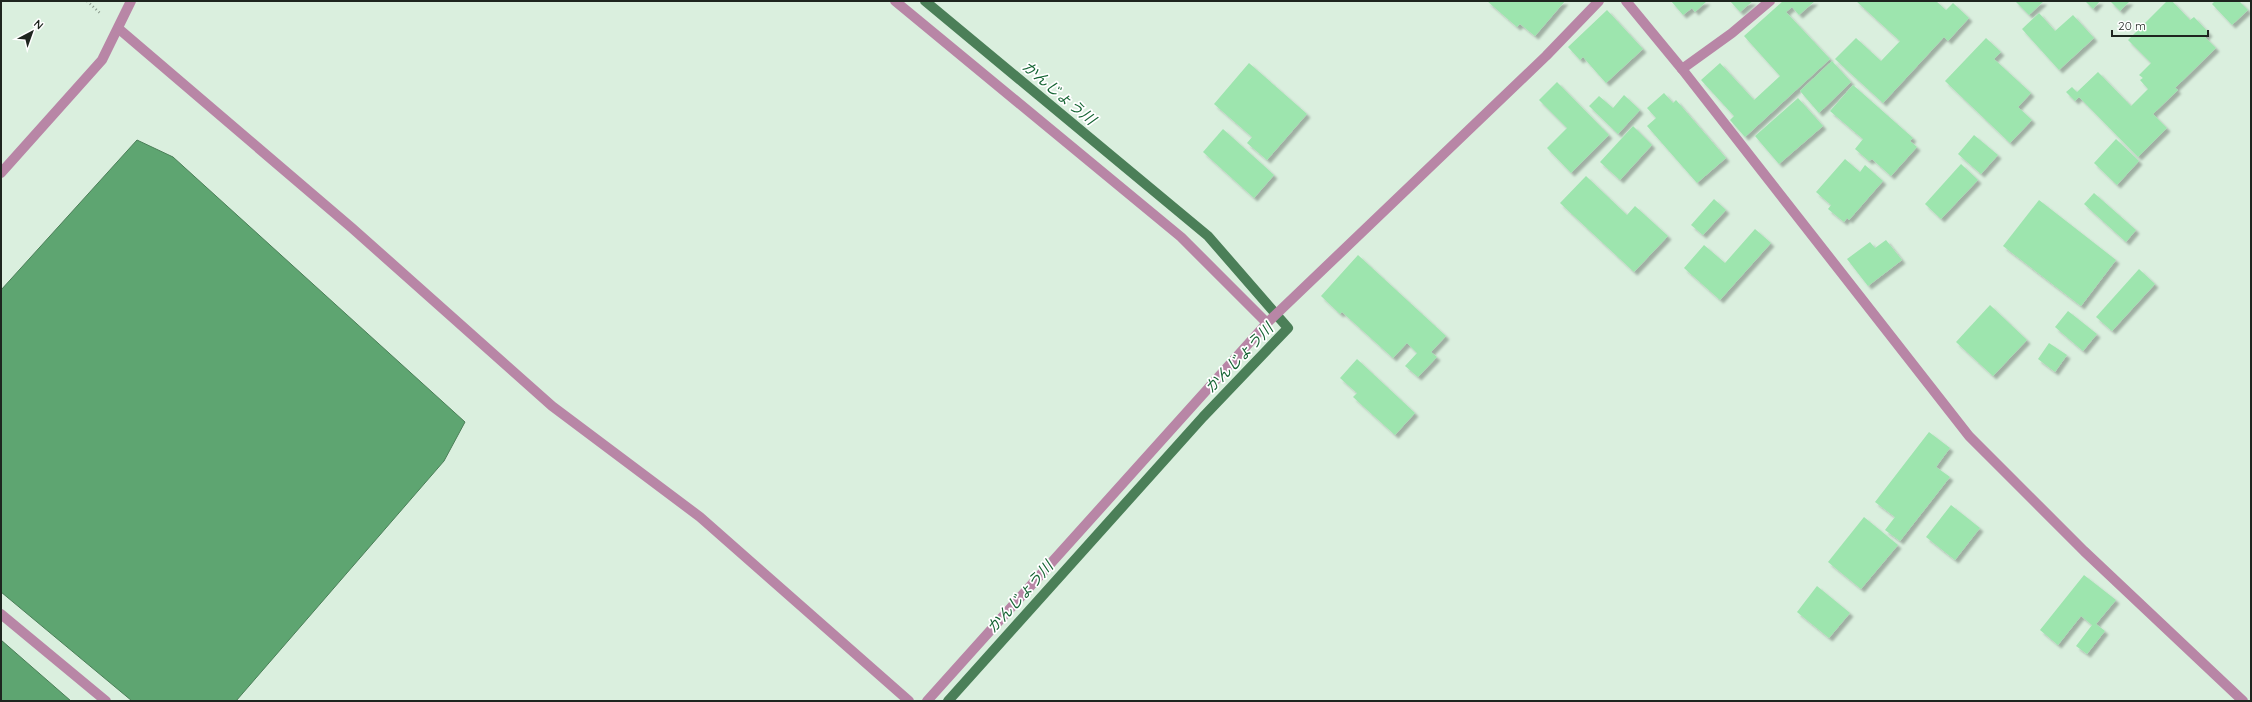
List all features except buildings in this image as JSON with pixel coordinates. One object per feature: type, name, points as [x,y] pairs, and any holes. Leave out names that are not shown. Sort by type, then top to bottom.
[{"type":"street","points":[[1,173],[102,60],[119,29],[131,1]]},
{"type":"street","points":[[927,701],[1267,323],[1546,56],[1599,1]]},
{"type":"street","points":[[1626,1],[1682,69],[1969,436],[2084,552],[2243,701]]},
{"type":"street","points":[[1682,69],[1732,33],[1770,1]]},
{"type":"street","points":[[899,2],[1181,237],[1267,323]]},
{"type":"street","points":[[119,29],[352,228],[552,406],[700,517],[909,701]]},
{"type":"street","points":[[1,614],[106,701]]},
{"type":"shaded area","points":[[137,140],[173,157],[465,422],[444,461],[236,701],[132,701],[1,592],[1,290]]},
{"type":"shaded area","points":[[1,640],[71,701],[1,701]]},
{"type":"waterway","name":"かんじょう川","points":[[925,1],[1208,236],[1288,328],[1203,417],[948,701]]}]
